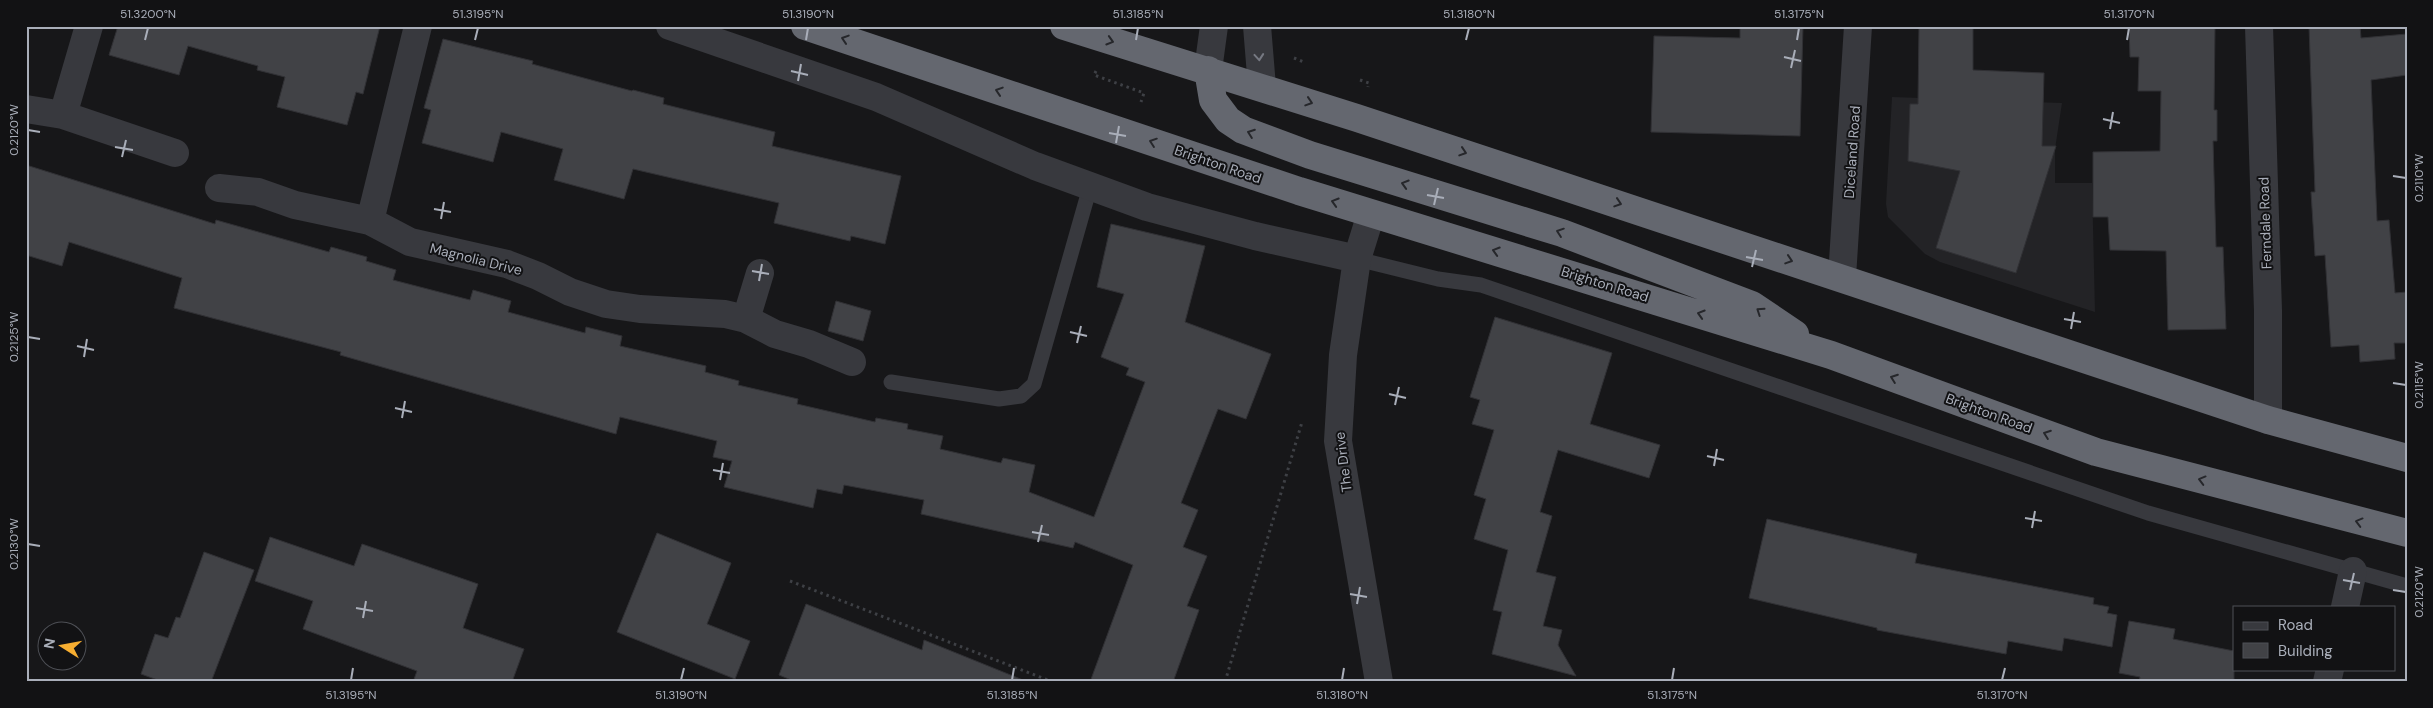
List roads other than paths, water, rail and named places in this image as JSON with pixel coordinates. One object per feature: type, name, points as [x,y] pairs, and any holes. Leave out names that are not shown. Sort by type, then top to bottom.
[{"type":"highway","name":"Brighton Road","points":[[805,26],[1371,214],[1831,355],[2096,452],[2407,534]]},
{"type":"highway","points":[[1064,26],[1262,87],[1842,277],[2268,420],[2407,458]]},
{"type":"highway","points":[[1208,70],[1213,100],[1228,120],[1243,130],[1310,155],[1562,233],[1752,305],[1831,355]]},
{"type":"street","points":[[63,115],[89,26]]},
{"type":"street","points":[[370,221],[418,26]]},
{"type":"street","points":[[670,26],[876,97],[1035,166],[1146,207],[1255,236],[1357,260]]},
{"type":"street","points":[[1208,70],[1214,26]]},
{"type":"street","points":[[1257,26],[1262,87]]},
{"type":"street","name":"Diceland Road","points":[[1842,277],[1858,26]]},
{"type":"street","name":"Ferndale Road","points":[[2259,26],[2268,311],[2268,420]]},
{"type":"street","points":[[26,109],[63,115],[175,153]]},
{"type":"street","name":"Magnolia Drive","points":[[220,188],[258,192],[295,205],[370,221],[410,242],[507,264],[538,276],[570,292],[606,304],[640,309],[700,311],[746,319],[775,334],[809,344],[852,362]]},
{"type":"street","name":"The Drive","points":[[1371,214],[1357,260],[1343,355],[1338,441],[1379,682]]},
{"type":"street","points":[[746,319],[760,273]]},
{"type":"street","points":[[2345,606],[2353,572]]},
{"type":"lane","points":[[891,382],[1000,399],[1021,396],[1034,384],[1090,186]]},
{"type":"lane","points":[[1357,260],[1438,279],[1482,285],[2148,513],[2407,586]]}]
